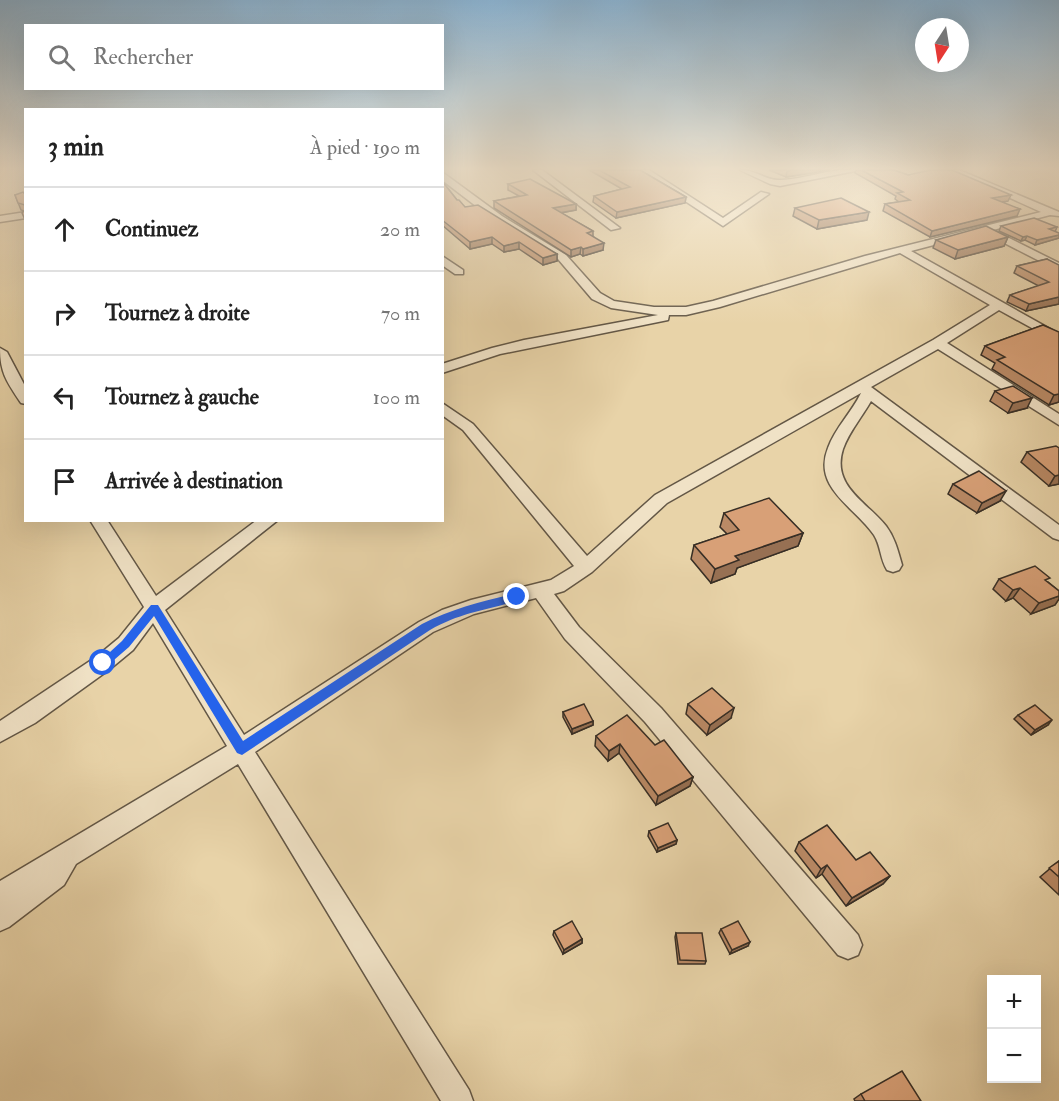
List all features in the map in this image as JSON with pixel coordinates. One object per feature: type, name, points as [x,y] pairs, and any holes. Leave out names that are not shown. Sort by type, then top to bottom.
[{"type":"street","points":[[504,221],[562,257],[596,296],[611,304],[631,309],[686,311]]},
{"type":"street","points":[[606,221],[615,228]]},
{"type":"street","points":[[444,368],[517,344],[615,329],[902,250],[1020,221]]},
{"type":"street","points":[[984,229],[1059,268]]},
{"type":"street","points":[[902,250],[1059,339]]},
{"type":"street","points":[[444,261],[459,272]]},
{"type":"street","points":[[0,896],[242,749],[403,642],[449,615],[557,586],[586,567],[661,499],[865,389],[998,305]]},
{"type":"street","points":[[938,343],[1059,421]]},
{"type":"street","points":[[0,352],[9,374],[24,397]]},
{"type":"street","points":[[865,389],[1059,534]]},
{"type":"street","points":[[865,389],[864,404],[838,441],[833,456],[832,470],[836,485],[880,531],[893,565]]},
{"type":"street","points":[[444,409],[468,428],[586,567]]},
{"type":"street","points":[[99,522],[458,1101]]},
{"type":"street","points":[[0,732],[103,663],[126,644],[154,608],[267,522]]},
{"type":"street","points":[[541,591],[572,633],[653,715],[848,945]]},
{"type":"street","points":[[0,918],[55,876],[70,852]]},
{"type":"building","points":[[444,221],[504,221],[557,254],[543,258],[519,242],[504,246],[492,237],[470,242]]},
{"type":"building","points":[[526,221],[576,221],[593,231],[587,233],[604,243],[571,250]]},
{"type":"building","points":[[915,221],[970,221],[932,231]]},
{"type":"building","points":[[1020,221],[1043,221],[1057,227],[1049,229],[1059,235],[1037,240],[1027,236],[1023,237],[1001,226]]},
{"type":"building","points":[[986,226],[1008,237],[958,250],[936,240]]},
{"type":"building","points":[[1047,259],[1059,265],[1059,297],[1029,304],[1010,295],[1049,282],[1017,266]]},
{"type":"building","points":[[1043,325],[1059,332],[1059,394],[1054,395],[997,360],[1005,357],[985,346]]},
{"type":"building","points":[[1013,386],[1032,398],[1013,403],[995,391]]},
{"type":"building","points":[[1056,446],[1059,448],[1059,475],[1055,476],[1027,452]]},
{"type":"building","points":[[979,471],[1006,491],[982,503],[953,484]]},
{"type":"building","points":[[769,498],[803,533],[735,556],[739,560],[715,569],[694,545],[739,530],[724,513]]},
{"type":"building","points":[[1035,566],[1050,578],[1045,580],[1059,591],[1059,596],[1039,603],[1020,588],[1013,590],[999,579]]},
{"type":"building","points":[[712,688],[734,708],[710,725],[688,704]]},
{"type":"building","points":[[584,704],[593,721],[572,729],[563,712]]},
{"type":"building","points":[[1035,705],[1052,720],[1035,730],[1018,715]]},
{"type":"building","points":[[627,715],[655,745],[664,740],[693,777],[658,796],[620,744],[609,751],[596,736]]},
{"type":"building","points":[[668,823],[677,840],[658,848],[649,831]]},
{"type":"building","points":[[827,825],[856,860],[870,852],[890,876],[852,898],[827,865],[821,869],[799,842]]},
{"type":"building","points":[[1059,861],[1059,877],[1049,868]]},
{"type":"building","points":[[572,921],[582,939],[564,950],[554,931]]},
{"type":"building","points":[[738,921],[750,942],[732,950],[721,929]]},
{"type":"building","points":[[676,933],[702,933],[706,961],[680,960]]},
{"type":"building","points":[[902,1071],[921,1101],[865,1101],[861,1094]]},
{"type":"route","points":[[103,663],[126,644],[154,608],[242,749],[426,627],[471,607],[517,597]]}]
